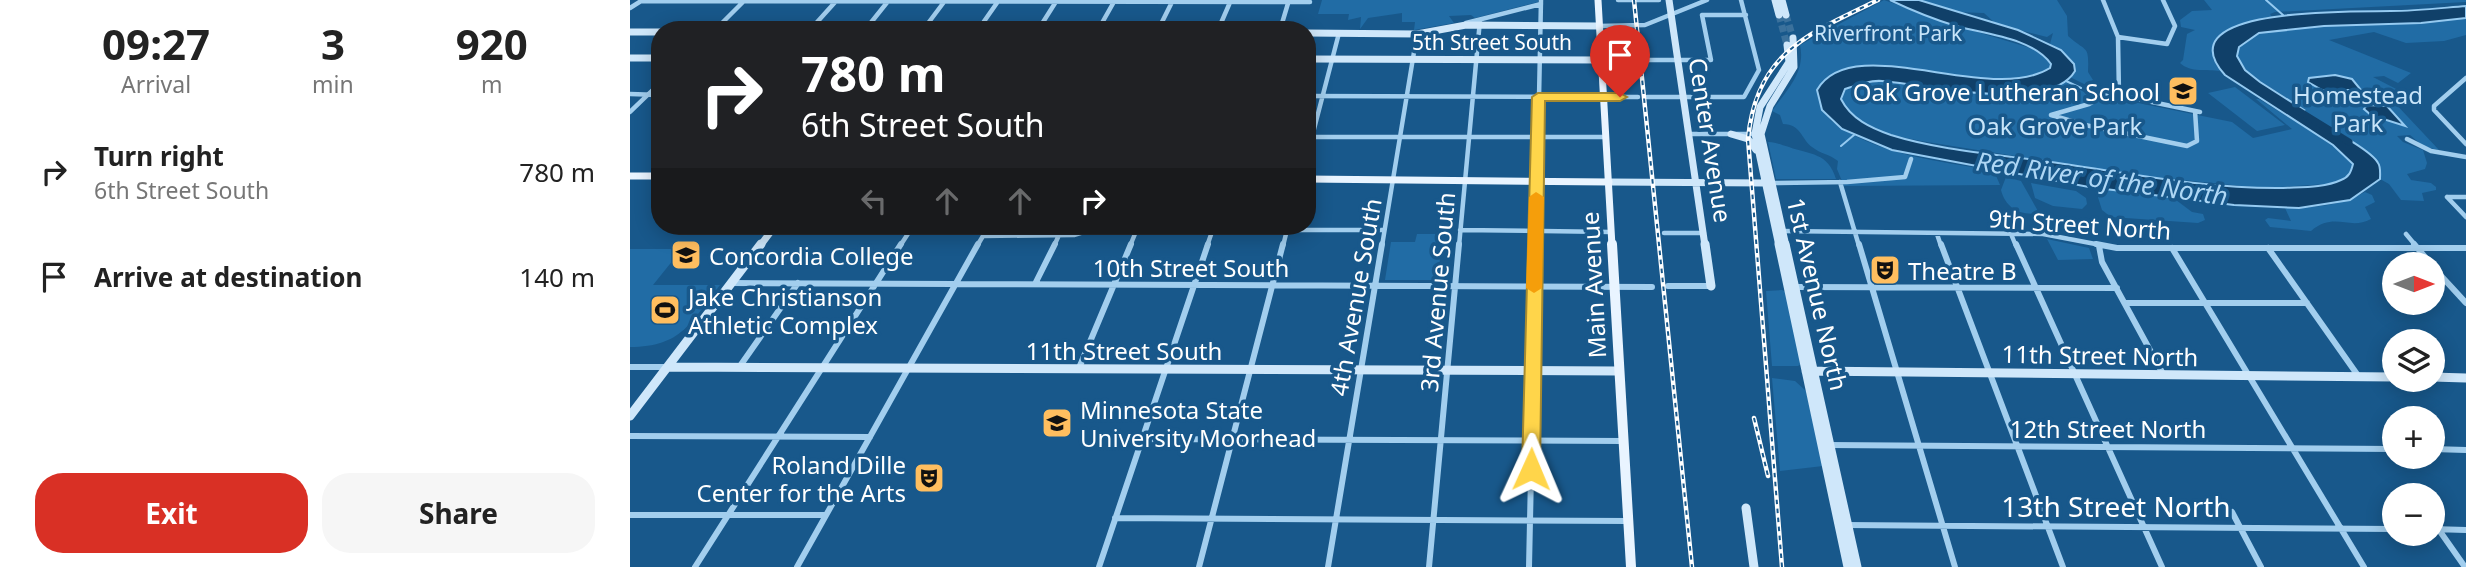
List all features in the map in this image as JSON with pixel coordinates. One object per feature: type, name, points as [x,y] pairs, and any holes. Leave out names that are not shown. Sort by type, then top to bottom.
[{"type":"main road","name":"Main Avenue","points":[[1598,0],[1630,567]]},
{"type":"main road","points":[[630,177],[651,176]]},
{"type":"main road","points":[[1316,179],[1609,182]]},
{"type":"main road","points":[[1555,182],[1601,189],[1609,199]]},
{"type":"street","points":[[630,7],[637,3],[705,0],[1310,2]]},
{"type":"street","points":[[1618,0],[1659,0]]},
{"type":"street","points":[[1627,0],[1639,0]]},
{"type":"street","points":[[1480,22],[1541,26],[1645,25],[1670,5],[1687,7],[1707,0]]},
{"type":"street","points":[[1647,97],[1744,97],[1759,70],[1741,0]]},
{"type":"street","points":[[1775,0],[1783,15],[1782,0]]},
{"type":"street","points":[[2103,0],[2118,37],[2119,95]]},
{"type":"street","points":[[2118,37],[2167,44],[2175,26],[2163,0]]},
{"type":"street","points":[[724,21],[744,1]]},
{"type":"street","points":[[818,21],[836,1]]},
{"type":"street","points":[[872,21],[889,1]]},
{"type":"street","points":[[930,21],[945,1]]},
{"type":"street","points":[[984,21],[998,1]]},
{"type":"street","points":[[1044,21],[1056,1]]},
{"type":"street","points":[[1103,21],[1114,1]]},
{"type":"street","points":[[1162,21],[1172,1]]},
{"type":"street","points":[[1222,21],[1231,1]]},
{"type":"street","points":[[1283,21],[1289,1]]},
{"type":"street","points":[[1316,33],[1417,34],[1480,22],[1541,2],[1529,567]]},
{"type":"street","name":"Center Avenue","points":[[1670,5],[1711,286]]},
{"type":"street","points":[[1677,60],[1711,60],[1702,15],[1746,15]]},
{"type":"street","name":"3rd Avenue South","points":[[1429,567],[1480,22]]},
{"type":"street","points":[[630,32],[651,32]]},
{"type":"street","points":[[1316,116],[1339,33]]},
{"type":"street","name":"4th Avenue South","points":[[1328,567],[1417,34]]},
{"type":"street","name":"1st Avenue North","points":[[1793,38],[1797,54],[1796,68],[1770,103],[1758,134],[1843,525],[1848,567]]},
{"type":"street","name":"1st Avenue North","points":[[1768,183],[1759,160],[1760,107],[1790,62],[1787,45]]},
{"type":"street","points":[[630,58],[651,58]]},
{"type":"street","name":"5th Street South","points":[[1316,59],[1677,60]]},
{"type":"street","points":[[2465,141],[2438,116],[2434,106],[2466,78]]},
{"type":"street","points":[[630,112],[651,91]]},
{"type":"street","points":[[2107,93],[2119,95],[2197,111],[2197,141],[2193,145],[2182,146],[2078,124],[2051,115],[2093,103],[2107,93]]},
{"type":"street","points":[[630,94],[648,94]]},
{"type":"street","points":[[1316,96],[1638,97]]},
{"type":"street","points":[[1688,134],[1758,134]]},
{"type":"street","points":[[1731,134],[1748,139],[1754,145],[1759,160]]},
{"type":"street","points":[[1316,137],[1606,137]]},
{"type":"street","points":[[2407,139],[2434,152],[2466,157]]},
{"type":"street","points":[[1609,182],[1840,183],[1905,177],[1911,159]]},
{"type":"street","points":[[1840,183],[1955,567]]},
{"type":"street","points":[[2466,197],[2448,197],[2466,217]]},
{"type":"street","points":[[1316,229],[1384,230]]},
{"type":"street","points":[[1460,230],[1611,232]]},
{"type":"street","name":"9th Street North","points":[[1778,231],[2053,235],[2099,246],[2172,248],[2466,248]]},
{"type":"street","points":[[1664,233],[1704,233]]},
{"type":"street","points":[[1937,234],[2063,567]]},
{"type":"street","points":[[2011,234],[2162,567]]},
{"type":"street","points":[[2406,234],[2421,252]]},
{"type":"street","points":[[630,416],[768,235]]},
{"type":"street","points":[[695,567],[906,235]]},
{"type":"street","points":[[1035,284],[1059,235]]},
{"type":"street","points":[[797,567],[983,236],[1074,235]]},
{"type":"street","points":[[1079,369],[1135,235]]},
{"type":"street","points":[[1099,567],[1211,235]]},
{"type":"street","points":[[1199,567],[1285,235]]},
{"type":"street","points":[[2099,246],[2100,256],[2163,375]]},
{"type":"street","points":[[2172,248],[2364,567]]},
{"type":"street","points":[[2268,248],[2359,377]]},
{"type":"street","points":[[2445,280],[2465,303]]},
{"type":"street","name":"10th Street South","points":[[731,283],[1652,286]]},
{"type":"street","points":[[740,367],[799,283]]},
{"type":"street","points":[[1668,286],[1711,286]]},
{"type":"street","points":[[1791,287],[2116,288]]},
{"type":"street","points":[[2125,303],[2307,303]]},
{"type":"street","name":"11th Street South","points":[[630,367],[1618,371]]},
{"type":"street","name":"11th Street North","points":[[1810,371],[2382,377]]},
{"type":"street","points":[[2445,377],[2466,378]]},
{"type":"street","points":[[630,436],[870,437]]},
{"type":"street","points":[[1142,439],[1623,441]]},
{"type":"street","name":"12th Street North","points":[[1826,445],[2382,449]]},
{"type":"street","points":[[2445,449],[2466,450]]},
{"type":"street","points":[[1746,508],[1754,567]]},
{"type":"street","points":[[2232,512],[2261,567]]},
{"type":"street","points":[[631,517],[826,515]]},
{"type":"street","points":[[1115,518],[1628,521]]},
{"type":"street","name":"1st Avenue North","points":[[1843,525],[1857,567]]},
{"type":"street","name":"13th Street North","points":[[1843,525],[2382,529]]},
{"type":"street","points":[[2445,529],[2466,530]]},
{"type":"street","points":[[2445,541],[2465,567]]},
{"type":"green space","points":[[1322,0],[1538,2],[1475,18],[1471,15],[1449,16],[1454,23],[1414,30],[1415,22],[1402,22],[1402,13],[1368,18],[1360,29],[1361,17],[1348,20],[1349,14],[1318,14]]},
{"type":"green space","name":"Riverfront Park","points":[[1884,0],[2027,47],[2039,52],[2051,64],[2050,68],[2030,76],[2008,80],[1960,77],[1889,65],[1855,67],[1822,81],[1830,120],[1847,132],[1887,149],[1930,160],[1994,171],[2000,185],[1844,186],[1837,169],[1838,161],[1808,144],[1794,126],[1783,124],[1780,115],[1772,111],[1798,72],[1800,45]]},
{"type":"green space","points":[[1919,0],[2057,0],[2067,16],[2068,36],[2086,50],[2088,72],[2093,80],[2086,85],[2070,77],[2075,71],[2061,50],[2050,44],[2053,33],[2047,37],[1996,24],[1984,13],[1954,12]]},
{"type":"green space","points":[[2204,0],[2466,2],[2275,12],[2270,14],[2272,17],[2255,20],[2240,27],[2213,45],[2213,59],[2220,71],[2194,69],[2180,63],[2183,60],[2187,34],[2195,30],[2181,27],[2180,20],[2192,11],[2212,10]]},
{"type":"green space","name":"Homestead Park","points":[[2466,18],[2466,35],[2444,41],[2406,43],[2374,32],[2329,40],[2411,73],[2398,83],[2384,76],[2373,77],[2400,91],[2392,100],[2439,150],[2424,147],[2410,135],[2397,136],[2403,142],[2423,150],[2427,163],[2425,169],[2407,174],[2411,180],[2431,183],[2436,187],[2436,190],[2422,193],[2424,201],[2401,200],[2389,184],[2380,179],[2380,169],[2361,147],[2254,78],[2237,56],[2239,48],[2259,33],[2324,26],[2421,23]]},
{"type":"green space","name":"Oak Grove Park","points":[[1880,81],[1950,91],[1996,94],[2042,89],[2065,82],[2084,92],[2232,122],[2253,138],[2292,129],[2256,99],[2259,99],[2333,145],[2353,164],[2351,173],[2342,180],[2327,184],[2262,188],[2142,176],[1921,141],[1875,129],[1855,117],[1840,99],[1845,89]]},
{"type":"green space","points":[[2235,87],[2285,125],[2257,131],[2208,93]]},
{"type":"green space","points":[[1768,142],[1823,159],[1833,170],[1836,179],[1776,179]]},
{"type":"green space","points":[[2006,177],[2021,181],[2039,213],[2020,212],[2010,206],[2001,190]]},
{"type":"green space","points":[[2031,183],[2076,191],[2086,198],[2087,204],[2082,209],[2053,206],[2035,198]]},
{"type":"green space","points":[[2095,188],[2172,197],[2192,212],[2203,214],[2205,220],[2198,223],[2111,217],[2102,210]]},
{"type":"green space","points":[[2365,192],[2372,195],[2375,202],[2365,207],[2371,219],[2363,222],[2327,222],[2311,231],[2270,227],[2265,220],[2268,218],[2291,221],[2285,208],[2326,205]]},
{"type":"green space","points":[[1417,234],[1441,234],[1439,280],[1385,280],[1391,242],[1415,242]]},
{"type":"green space","points":[[2047,239],[2089,248],[2093,259],[2058,260]]},
{"type":"green space","name":"Jake Christianson Athletic Complex","points":[[630,249],[682,249],[653,285],[720,285],[684,330],[662,343],[630,347]]},
{"type":"green space","points":[[1766,291],[1786,292],[1801,364],[1798,366],[1772,366]]},
{"type":"green space","points":[[1772,378],[1795,381],[1806,391],[1823,466],[1780,471]]},
{"type":"water","points":[[1890,0],[1919,0],[2018,30],[2061,50],[2074,64],[2075,71],[2061,84],[2040,92],[1984,94],[1882,81],[1845,89],[1841,99],[1845,106],[1869,126],[1891,135],[1947,148],[2163,179],[2253,188],[2312,187],[2334,183],[2346,177],[2353,164],[2333,145],[2225,75],[2213,52],[2220,36],[2241,24],[2308,13],[2466,6],[2466,18],[2421,23],[2324,26],[2259,33],[2239,47],[2237,56],[2245,70],[2304,110],[2301,112],[2365,151],[2379,165],[2380,179],[2350,200],[2299,208],[2234,205],[2089,187],[1892,150],[1842,129],[1822,110],[1817,90],[1835,73],[1860,66],[1890,66],[1993,79],[2024,77],[2050,68],[2051,64],[2033,48],[2008,38],[1947,23]]},
{"type":"water","points":[[2335,75],[2352,79],[2361,90],[2322,90],[2308,82],[2309,78]]},
{"type":"water","points":[[2367,105],[2387,106],[2405,126],[2371,115],[2364,109]]},
{"type":"waterway","points":[[2266,0],[2283,15]]},
{"type":"waterway","points":[[2066,81],[2081,88]]},
{"type":"waterway","points":[[2361,90],[2381,106]]},
{"type":"waterway","name":"Red River of the North","points":[[2297,110],[2349,142]]},
{"type":"waterway","points":[[1841,146],[1854,135]]},
{"type":"tunnel","points":[[1779,15],[1787,45]]},
{"type":"tunnel","points":[[1786,15],[1793,38]]},
{"type":"railway","points":[[1634,0],[1692,567]]},
{"type":"railway","points":[[1782,567],[1748,139],[1753,110],[1762,86],[1774,66],[1808,36],[1878,0]]},
{"type":"railway","points":[[1754,418],[1768,476]]},
{"type":"slow traffic","points":[[1534,288],[1536,197]]},
{"type":"place","name":"Oak Grove Lutheran School","points":[[2183,91]]},
{"type":"place","name":"Concordia College","points":[[686,255]]},
{"type":"place","name":"Theatre B","points":[[1885,270]]},
{"type":"place","name":"Jake Christianson Athletic Complex","points":[[665,310]]},
{"type":"place","name":"Minnesota State University Moorhead","points":[[1057,423]]},
{"type":"place","name":"Roland Dille Center for the Arts","points":[[929,478]]},
{"type":"route","points":[[1531,469],[1538,97],[1620,97]]}]
